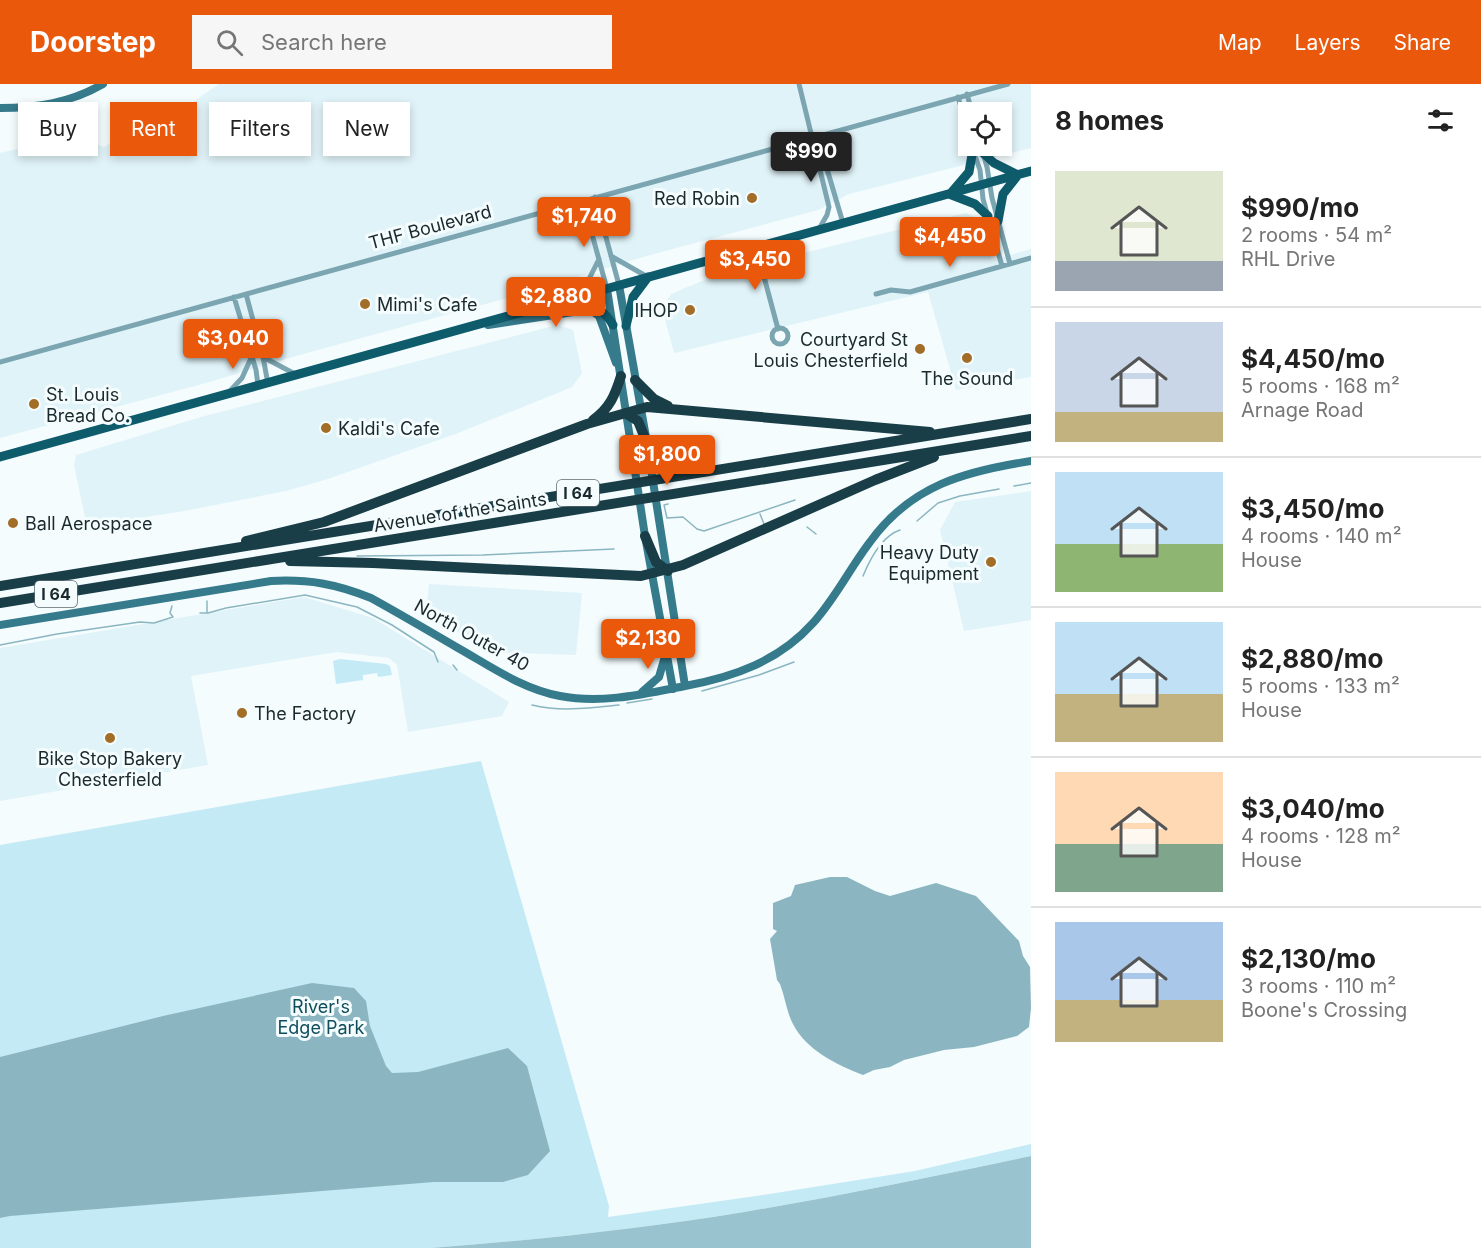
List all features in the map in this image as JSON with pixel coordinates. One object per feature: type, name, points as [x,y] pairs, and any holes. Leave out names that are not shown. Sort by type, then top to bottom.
[{"type":"highway","points":[[587,424],[603,413],[609,405],[614,397],[620,374]]},
{"type":"highway","points":[[635,380],[654,399],[671,408]]},
{"type":"highway","points":[[211,552],[263,535],[315,524],[346,514],[587,424],[641,408],[671,408],[945,433]]},
{"type":"highway","points":[[625,413],[638,422],[647,443]]},
{"type":"highway","name":"Avenue of the Saints","points":[[0,586],[1031,419]]},
{"type":"highway","name":"Avenue of the Saints","points":[[0,603],[1031,436]]},
{"type":"highway","points":[[266,560],[651,575],[668,571],[875,480],[957,448]]},
{"type":"highway","points":[[645,537],[656,562],[668,571]]},
{"type":"main road","points":[[949,194],[969,172],[975,156]]},
{"type":"main road","points":[[987,156],[1018,175]]},
{"type":"main road","points":[[0,457],[1031,171]]},
{"type":"main road","points":[[998,221],[1003,194],[1018,175]]},
{"type":"main road","points":[[949,194],[975,204],[988,216]]},
{"type":"main road","points":[[626,326],[633,297],[648,277]]},
{"type":"main road","points":[[575,298],[599,308],[606,314],[613,326]]},
{"type":"street","points":[[0,108],[54,104],[103,84]]},
{"type":"street","points":[[799,84],[829,207],[819,230]]},
{"type":"street","name":"THF Boulevard","points":[[0,362],[1008,84]]},
{"type":"street","points":[[968,94],[970,102]]},
{"type":"street","points":[[958,97],[959,102]]},
{"type":"street","points":[[814,138],[822,153],[843,224]]},
{"type":"street","points":[[979,156],[980,170],[1010,264]]},
{"type":"street","points":[[980,156],[986,184],[988,216],[1002,266]]},
{"type":"street","points":[[595,197],[619,285],[662,534],[685,686]]},
{"type":"street","points":[[583,201],[607,289],[651,575],[673,689]]},
{"type":"street","points":[[756,247],[778,329]]},
{"type":"street","points":[[611,256],[648,277]]},
{"type":"street","points":[[876,294],[891,290],[910,292],[1031,258]]},
{"type":"street","points":[[575,298],[587,283],[599,259]]},
{"type":"street","points":[[246,294],[263,357],[264,384]]},
{"type":"street","points":[[234,297],[252,356],[264,384]]},
{"type":"street","points":[[466,328],[592,311],[601,320],[620,374]]},
{"type":"street","points":[[228,393],[242,378],[252,356]]},
{"type":"street","points":[[263,357],[296,374]]},
{"type":"street","name":"North Outer 40","points":[[0,625],[271,581],[321,582],[346,588],[371,598],[515,681],[540,690],[558,696],[598,699],[638,695],[732,675],[753,667],[786,648],[814,622],[871,540],[900,511],[931,488],[954,477],[1031,461]]},
{"type":"street","points":[[638,695],[659,677],[664,665],[664,648]]},
{"type":"shaded area","points":[[219,84],[1031,84],[1031,148],[1012,153],[1012,102],[958,102],[958,156],[999,156],[849,194],[818,210],[643,257],[529,292],[206,383],[0,438],[0,153],[18,149],[18,156],[98,156],[98,145],[104,147],[110,143],[110,156],[197,156],[197,102],[193,102]]},
{"type":"shaded area","points":[[966,213],[977,218],[992,260],[1031,249],[1031,377],[956,390],[928,292],[674,353],[662,308],[671,294],[707,279],[767,262]]},
{"type":"shaded area","points":[[557,325],[573,330],[582,373],[572,387],[458,433],[328,479],[286,491],[179,512],[92,525],[86,522],[74,465],[76,455],[201,417]]},
{"type":"shaded area","points":[[1031,491],[1031,620],[964,631],[940,530],[955,502]]},
{"type":"shaded area","points":[[429,584],[582,593],[576,655],[490,652],[426,612]]},
{"type":"shaded area","points":[[304,597],[373,618],[509,702],[502,716],[408,732],[397,665],[389,658],[337,652],[191,676],[208,765],[0,801],[0,648]]},
{"type":"shaded area","points":[[830,877],[847,877],[890,896],[936,883],[976,896],[1019,941],[1023,956],[1030,967],[1029,1027],[1017,1036],[974,1047],[944,1050],[904,1060],[863,1075],[823,1056],[806,1042],[793,1024],[777,980],[770,939],[777,931],[773,929],[773,903],[791,896],[795,885]]},
{"type":"shaded area","points":[[312,983],[354,988],[366,1001],[370,1026],[386,1066],[392,1073],[418,1072],[508,1048],[527,1066],[550,1151],[528,1175],[503,1182],[434,1182],[0,1218],[0,1057],[163,1016]]},
{"type":"shaded area","points":[[1031,1156],[1031,1248],[431,1248],[666,1224],[852,1193]]},
{"type":"green space","points":[[340,659],[386,664],[390,666],[392,675],[378,677],[377,673],[363,675],[363,680],[336,684],[333,661]]},
{"type":"green space","name":"River's Edge Park","points":[[481,761],[609,1206],[608,1217],[915,1171],[1031,1144],[1031,1156],[852,1193],[705,1218],[627,1229],[431,1248],[0,1248],[0,845]]},
{"type":"waterway","points":[[1014,486],[1031,483]]},
{"type":"waterway","points":[[917,521],[938,503],[960,496],[999,489]]},
{"type":"waterway","points":[[668,504],[664,505],[667,518],[683,517],[697,529],[704,531],[795,500]]},
{"type":"waterway","points":[[760,514],[764,524]]},
{"type":"waterway","points":[[807,527],[816,534]]},
{"type":"waterway","points":[[863,576],[882,543],[900,530]]},
{"type":"waterway","points":[[357,556],[483,555],[614,549]]},
{"type":"waterway","points":[[200,613],[305,595],[357,607],[392,625],[434,652],[438,662]]},
{"type":"waterway","points":[[207,601],[207,612]]},
{"type":"waterway","points":[[0,645],[140,622],[154,623],[173,617],[170,613],[172,606]]},
{"type":"waterway","points":[[702,691],[759,675],[794,662]]},
{"type":"waterway","points":[[453,665],[457,670]]},
{"type":"waterway","points":[[627,703],[652,699]]},
{"type":"waterway","points":[[532,705],[565,709],[619,705]]},
{"type":"place","name":"Red Robin","points":[[752,198]]},
{"type":"place","name":"Mimi's Cafe","points":[[365,304]]},
{"type":"place","name":"IHOP","points":[[690,310]]},
{"type":"place","name":"Courtyard St Louis Chesterfield","points":[[920,349]]},
{"type":"place","name":"The Sound","points":[[967,358]]},
{"type":"place","name":"St. Louis Bread Co.","points":[[34,404]]},
{"type":"place","name":"Kaldi's Cafe","points":[[326,428]]},
{"type":"place","name":"Ball Aerospace","points":[[13,523]]},
{"type":"place","name":"Heavy Duty Equipment","points":[[991,562]]},
{"type":"place","name":"The Factory","points":[[242,713]]},
{"type":"place","name":"Bike Stop Bakery Chesterfield","points":[[110,738]]}]
